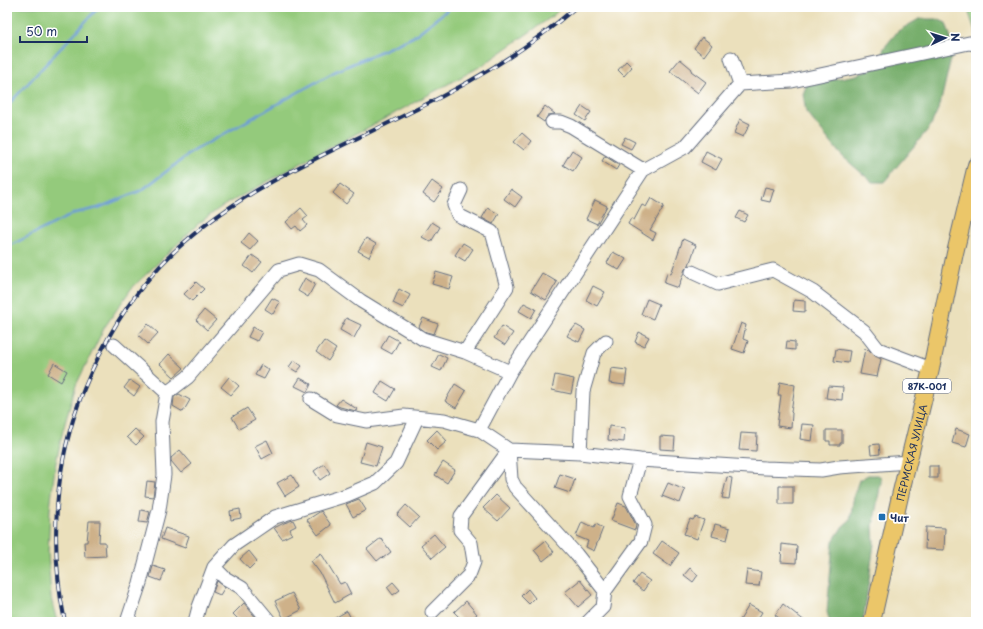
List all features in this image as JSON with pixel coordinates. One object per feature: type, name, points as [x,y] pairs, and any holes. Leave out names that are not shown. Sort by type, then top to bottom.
[{"type":"main road","name":"ПЕРМСКАЯ УЛИЦА","points":[[872,622],[900,496],[931,369],[955,254],[976,165]]},
{"type":"street","points":[[479,430],[510,372],[643,170],[685,147],[740,84],[792,81],[969,44],[976,44]]},
{"type":"street","points":[[731,58],[740,84]]},
{"type":"street","points":[[552,122],[561,122],[571,126],[643,170]]},
{"type":"street","points":[[461,190],[454,205],[458,215],[492,232],[508,287],[465,352]]},
{"type":"street","points":[[127,622],[140,583],[159,510],[164,475],[162,422],[167,393],[188,377],[279,270],[299,264],[319,270],[361,301],[423,339],[465,352],[510,372]]},
{"type":"street","points":[[692,272],[718,284],[774,270],[813,292],[864,331],[878,349],[931,369]]},
{"type":"street","points":[[580,453],[583,391],[594,353],[606,341]]},
{"type":"street","points":[[114,345],[167,393]]},
{"type":"street","points":[[311,399],[337,415],[366,421],[404,416],[444,420],[479,430],[509,450],[580,453],[640,460],[820,470],[839,467],[909,462]]},
{"type":"street","points":[[195,622],[214,567],[234,544],[275,517],[347,495],[374,483],[396,464],[417,418]]},
{"type":"street","points":[[509,450],[511,479],[516,488],[576,554],[605,591]]},
{"type":"street","points":[[432,612],[469,575],[474,562],[471,543],[460,530],[461,516],[509,450]]},
{"type":"street","points":[[588,622],[603,607],[605,591],[641,541],[645,525],[630,496],[640,460]]},
{"type":"street","points":[[214,567],[225,578],[242,588],[270,622]]},
{"type":"green space","points":[[7,7],[562,7],[554,15],[483,65],[221,207],[198,224],[131,289],[104,328],[76,385],[63,430],[55,467],[50,509],[48,553],[51,598],[57,622],[7,622]]},
{"type":"green space","points":[[967,7],[976,7],[976,34]]},
{"type":"green space","points":[[919,19],[937,19],[946,23],[950,35],[951,58],[940,105],[930,127],[884,182],[872,182],[841,155],[806,112],[803,94],[807,84],[857,75],[879,66],[884,48],[898,31]]},
{"type":"green space","points":[[868,475],[878,475],[881,477],[881,482],[873,526],[874,544],[863,622],[830,622],[827,612],[833,541],[843,526],[850,520],[854,495],[859,480]]},
{"type":"building","points":[[702,37],[712,45],[704,56],[694,48]]},
{"type":"building","points":[[680,59],[692,69],[691,71],[706,82],[698,93],[670,71]]},
{"type":"building","points":[[626,61],[632,67],[624,76],[618,70]]},
{"type":"building","points":[[545,106],[555,114],[548,115],[544,122],[537,117]]},
{"type":"building","points":[[582,106],[591,112],[585,121],[576,115]]},
{"type":"building","points":[[740,119],[750,124],[743,137],[734,133]]},
{"type":"building","points":[[522,133],[531,141],[524,150],[514,142]]},
{"type":"building","points":[[625,137],[635,142],[631,149],[621,144]]},
{"type":"building","points":[[572,150],[582,157],[573,171],[563,165]]},
{"type":"building","points":[[706,151],[722,159],[716,170],[701,162]]},
{"type":"building","points":[[605,156],[619,165],[616,170],[602,161]]},
{"type":"building","points":[[432,181],[443,189],[434,202],[423,194]]},
{"type":"building","points":[[340,184],[354,194],[346,204],[333,193]]},
{"type":"building","points":[[765,187],[774,189],[770,202],[761,200]]},
{"type":"building","points":[[511,189],[522,197],[515,207],[504,199]]},
{"type":"building","points":[[651,198],[664,206],[650,230],[656,233],[653,240],[628,224],[631,218],[634,220],[642,205],[646,207]]},
{"type":"building","points":[[595,200],[607,206],[597,224],[586,219]]},
{"type":"building","points":[[301,208],[308,216],[303,220],[307,225],[300,231],[296,226],[292,229],[286,222]]},
{"type":"building","points":[[488,208],[499,214],[493,224],[482,218]]},
{"type":"building","points":[[740,211],[748,215],[744,222],[736,218]]},
{"type":"building","points":[[432,222],[440,227],[431,242],[422,237]]},
{"type":"building","points":[[249,233],[258,241],[250,250],[241,243]]},
{"type":"building","points":[[366,238],[376,244],[369,257],[358,251]]},
{"type":"building","points":[[683,239],[696,245],[689,265],[685,269],[678,288],[664,283],[667,273],[671,274]]},
{"type":"building","points":[[463,243],[473,249],[465,261],[455,255]]},
{"type":"building","points":[[613,252],[626,259],[619,270],[607,263]]},
{"type":"building","points":[[252,255],[262,262],[253,273],[244,266]]},
{"type":"building","points":[[436,272],[453,277],[449,289],[432,284]]},
{"type":"building","points":[[542,273],[557,282],[546,300],[531,291]]},
{"type":"building","points":[[305,278],[315,284],[308,297],[298,291]]},
{"type":"building","points":[[196,282],[204,289],[192,301],[184,294]]},
{"type":"building","points":[[593,286],[605,292],[597,306],[586,300]]},
{"type":"building","points":[[399,289],[410,295],[403,308],[393,303]]},
{"type":"building","points":[[272,298],[280,302],[273,314],[265,309]]},
{"type":"building","points":[[647,299],[659,304],[653,319],[641,314]]},
{"type":"building","points":[[794,300],[805,301],[805,312],[793,311]]},
{"type":"building","points":[[524,303],[536,309],[531,318],[519,311]]},
{"type":"building","points":[[204,310],[216,320],[207,330],[196,320]]},
{"type":"building","points":[[346,318],[361,325],[354,338],[340,330]]},
{"type":"building","points":[[423,318],[438,324],[434,334],[426,332],[419,327]]},
{"type":"building","points":[[741,323],[746,325],[743,339],[748,341],[744,353],[732,349]]},
{"type":"building","points":[[148,324],[158,333],[148,344],[138,335]]},
{"type":"building","points":[[576,325],[585,330],[579,342],[567,336],[571,329],[572,330]]},
{"type":"building","points":[[502,326],[513,333],[505,345],[494,338]]},
{"type":"building","points":[[253,327],[262,332],[257,341],[248,337]]},
{"type":"building","points":[[639,332],[649,337],[644,346],[635,342]]},
{"type":"building","points":[[388,335],[399,341],[392,354],[381,348]]},
{"type":"building","points":[[324,341],[336,349],[328,361],[316,352]]},
{"type":"building","points":[[787,341],[795,342],[795,350],[786,349]]},
{"type":"building","points":[[836,349],[850,351],[848,363],[834,361]]},
{"type":"building","points":[[865,349],[869,350],[881,359],[877,377],[860,374]]},
{"type":"building","points":[[169,354],[184,368],[174,377],[160,364]]},
{"type":"building","points":[[439,354],[447,358],[441,371],[432,367]]},
{"type":"building","points":[[294,360],[302,366],[297,372],[289,367]]},
{"type":"building","points":[[54,363],[67,371],[61,382],[48,374]]},
{"type":"building","points":[[261,365],[269,370],[264,379],[255,375]]},
{"type":"building","points":[[611,368],[627,370],[625,385],[609,383]]},
{"type":"building","points":[[555,375],[574,379],[571,394],[552,390]]},
{"type":"building","points":[[229,377],[239,386],[231,395],[221,387]]},
{"type":"building","points":[[300,378],[311,384],[307,392],[295,386]]},
{"type":"building","points":[[130,380],[140,387],[134,396],[124,388]]},
{"type":"building","points":[[382,381],[395,389],[388,401],[375,393]]},
{"type":"building","points":[[780,382],[795,385],[791,412],[791,428],[777,426],[781,395],[778,395]]},
{"type":"building","points":[[455,384],[466,391],[456,408],[445,401]]},
{"type":"building","points":[[828,386],[843,387],[842,400],[826,398]]},
{"type":"building","points":[[179,394],[190,400],[183,412],[173,406],[174,397]]},
{"type":"building","points":[[341,399],[357,409],[356,411],[336,405]]},
{"type":"building","points":[[247,408],[255,420],[239,429],[232,417]]},
{"type":"building","points":[[802,424],[814,425],[812,441],[800,439]]},
{"type":"building","points":[[609,426],[625,428],[624,442],[608,440]]},
{"type":"building","points":[[135,429],[144,437],[136,445],[127,437]]},
{"type":"building","points":[[956,429],[970,434],[966,447],[952,443]]},
{"type":"building","points":[[437,430],[447,441],[437,450],[427,440]]},
{"type":"building","points":[[826,430],[842,430],[842,443],[840,443],[840,445],[830,445],[830,441],[826,441]]},
{"type":"building","points":[[741,433],[757,434],[756,451],[739,450]]},
{"type":"building","points":[[660,436],[675,437],[674,450],[660,449]]},
{"type":"building","points":[[267,440],[273,453],[262,459],[255,446]]},
{"type":"building","points":[[366,442],[382,447],[376,466],[360,462]]},
{"type":"building","points":[[879,444],[880,454],[871,455],[870,445]]},
{"type":"building","points":[[180,450],[192,464],[181,473],[171,461],[171,458]]},
{"type":"building","points":[[443,462],[455,470],[447,483],[435,475]]},
{"type":"building","points":[[324,464],[330,473],[320,480],[314,471]]},
{"type":"building","points":[[929,466],[938,466],[938,478],[929,478]]},
{"type":"building","points":[[560,474],[575,479],[570,493],[555,488]]},
{"type":"building","points":[[292,475],[299,487],[285,496],[277,483]]},
{"type":"building","points":[[727,477],[732,478],[729,499],[722,498]]},
{"type":"building","points":[[147,481],[155,482],[153,497],[145,496]]},
{"type":"building","points":[[668,483],[685,490],[680,503],[662,496]]},
{"type":"building","points":[[779,486],[793,486],[793,504],[779,504]]},
{"type":"building","points":[[496,495],[510,508],[498,521],[483,508]]},
{"type":"building","points":[[359,499],[366,510],[353,517],[346,504]]},
{"type":"building","points":[[618,503],[626,506],[636,525],[635,530],[611,521]]},
{"type":"building","points":[[406,505],[419,517],[410,527],[397,515]]},
{"type":"building","points":[[240,509],[241,518],[231,520],[230,511]]},
{"type":"building","points":[[141,510],[150,512],[147,523],[139,522]]},
{"type":"building","points":[[321,511],[331,525],[318,535],[307,520]]},
{"type":"building","points":[[695,517],[704,520],[697,539],[684,534],[690,519],[693,520]]},
{"type":"building","points":[[293,520],[296,526],[290,529],[292,534],[282,539],[274,528]]},
{"type":"building","points":[[89,521],[100,521],[99,542],[105,542],[106,556],[85,557],[84,542],[87,542]]},
{"type":"building","points":[[582,522],[594,528],[596,524],[603,528],[594,551],[586,547],[588,541],[576,536]]},
{"type":"building","points":[[715,524],[730,528],[727,540],[712,536]]},
{"type":"building","points":[[926,527],[945,528],[944,550],[925,549]]},
{"type":"building","points":[[165,528],[189,536],[185,548],[161,539]]},
{"type":"building","points":[[434,534],[445,547],[432,558],[421,545]]},
{"type":"building","points":[[381,538],[391,552],[377,561],[367,549]]},
{"type":"building","points":[[545,541],[554,552],[543,561],[534,550]]},
{"type":"building","points":[[662,541],[679,553],[670,566],[653,554]]},
{"type":"building","points":[[782,544],[797,546],[796,563],[781,562]]},
{"type":"building","points":[[249,551],[257,561],[249,569],[240,559]]},
{"type":"building","points":[[321,553],[340,584],[345,582],[351,594],[335,603],[320,573],[311,561]]},
{"type":"building","points":[[153,566],[165,570],[161,581],[150,577]]},
{"type":"building","points":[[690,568],[698,575],[693,582],[684,575]]},
{"type":"building","points":[[747,570],[761,572],[759,586],[745,585]]},
{"type":"building","points":[[640,574],[650,581],[643,591],[633,583]]},
{"type":"building","points":[[580,580],[592,595],[578,607],[565,592]]},
{"type":"building","points":[[217,581],[225,587],[220,595],[213,592]]},
{"type":"building","points":[[393,582],[400,590],[393,595],[387,587]]},
{"type":"building","points":[[528,589],[535,598],[529,604],[521,596]]},
{"type":"building","points":[[292,593],[301,610],[284,619],[275,601]]},
{"type":"building","points":[[466,601],[477,614],[468,622],[464,622],[454,612]]},
{"type":"building","points":[[244,603],[257,619],[254,622],[241,622],[233,614]]},
{"type":"building","points":[[783,604],[806,622],[785,622],[775,615]]},
{"type":"building","points":[[749,605],[762,612],[756,622],[739,622]]},
{"type":"building","points":[[347,611],[353,622],[328,622]]},
{"type":"waterway","points":[[7,106],[99,7]]},
{"type":"waterway","points":[[7,247],[75,213],[98,208],[142,190],[192,152],[334,72],[413,37],[451,7]]},
{"type":"railway","points":[[65,622],[57,564],[56,534],[57,504],[66,446],[74,417],[91,372],[116,324],[148,280],[187,240],[216,217],[247,196],[312,160],[435,100],[498,65],[557,23],[576,7]]},
{"type":"place","name":"Чит","points":[[882,517]]}]
